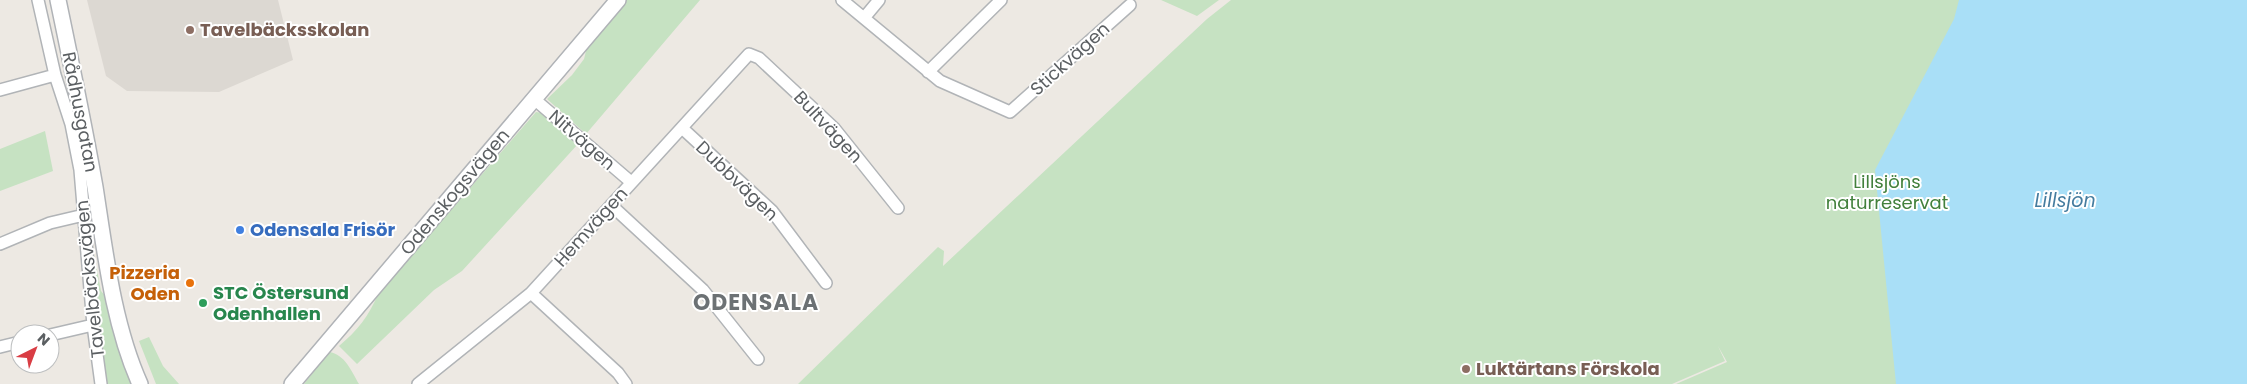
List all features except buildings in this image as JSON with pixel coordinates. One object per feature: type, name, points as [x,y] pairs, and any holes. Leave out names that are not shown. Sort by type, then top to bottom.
[{"type":"main road","name":"Rådhusgatan","points":[[58,0],[108,269],[119,318],[140,384]]},
{"type":"main road","name":"Odenskogsvägen","points":[[292,384],[618,0]]},
{"type":"main road","name":"Rådhusgatan","points":[[101,225],[134,339],[151,384]]},
{"type":"street","name":"Tavelbäcksvägen","points":[[38,0],[55,76],[71,124],[80,170],[93,324],[101,384]]},
{"type":"street","points":[[842,0],[928,72],[1002,0]]},
{"type":"street","points":[[864,18],[880,0]]},
{"type":"street","name":"Stickvägen","points":[[928,72],[940,81],[1010,112],[1130,5]]},
{"type":"street","name":"Hemvägen","points":[[418,384],[531,293],[610,204],[750,54]]},
{"type":"street","name":"Bultvägen","points":[[750,54],[759,58],[834,128],[898,208]]},
{"type":"street","points":[[0,90],[55,76]]},
{"type":"street","name":"Nitvägen","points":[[533,98],[631,182]]},
{"type":"street","name":"Dubbvägen","points":[[682,128],[772,211],[826,283]]},
{"type":"street","points":[[610,204],[703,290],[758,359]]},
{"type":"street","points":[[0,244],[50,223],[84,215]]},
{"type":"street","points":[[531,293],[618,373],[626,384]]},
{"type":"street","points":[[60,332],[93,324]]},
{"type":"shaded area","name":"Tavelbäcksskolan","points":[[87,0],[278,0],[293,60],[219,92],[127,91],[106,76]]},
{"type":"green space","points":[[626,0],[700,0],[586,134],[547,99],[572,75],[584,59],[587,47]]},
{"type":"green space","points":[[1161,0],[1219,0],[1197,16]]},
{"type":"green space","name":"Lillsjöns naturreservat","points":[[1231,0],[2247,0],[2247,384],[1676,384],[1727,362],[1718,346],[1725,361],[1672,384],[798,384],[938,247],[944,251],[943,266],[1207,19]]},
{"type":"green space","points":[[536,112],[542,113],[578,144],[462,271],[434,290],[357,364],[339,346],[362,323],[378,294]]},
{"type":"green space","points":[[45,131],[53,171],[0,191],[0,149]]},
{"type":"green space","points":[[90,234],[101,291],[110,301],[134,384],[107,384]]},
{"type":"green space","points":[[149,337],[163,366],[179,384],[156,384],[139,341]]},
{"type":"green space","points":[[329,352],[335,353],[344,360],[359,384],[304,384]]},
{"type":"water","name":"Lillsjön","points":[[1959,0],[2247,0],[2247,384],[1896,384],[1875,170],[1954,19]]},
{"type":"place","name":"Tavelbäcksskolan","points":[[190,30]]},
{"type":"place","name":"Odensala Frisör","points":[[240,230]]},
{"type":"place","name":"Pizzeria Oden","points":[[190,283]]},
{"type":"place","name":"STC Östersund Odenhallen","points":[[203,303]]},
{"type":"place","name":"Luktärtans Förskola","points":[[1466,369]]},
{"type":"district","name":"ODENSALA","points":[[756,302]]}]
